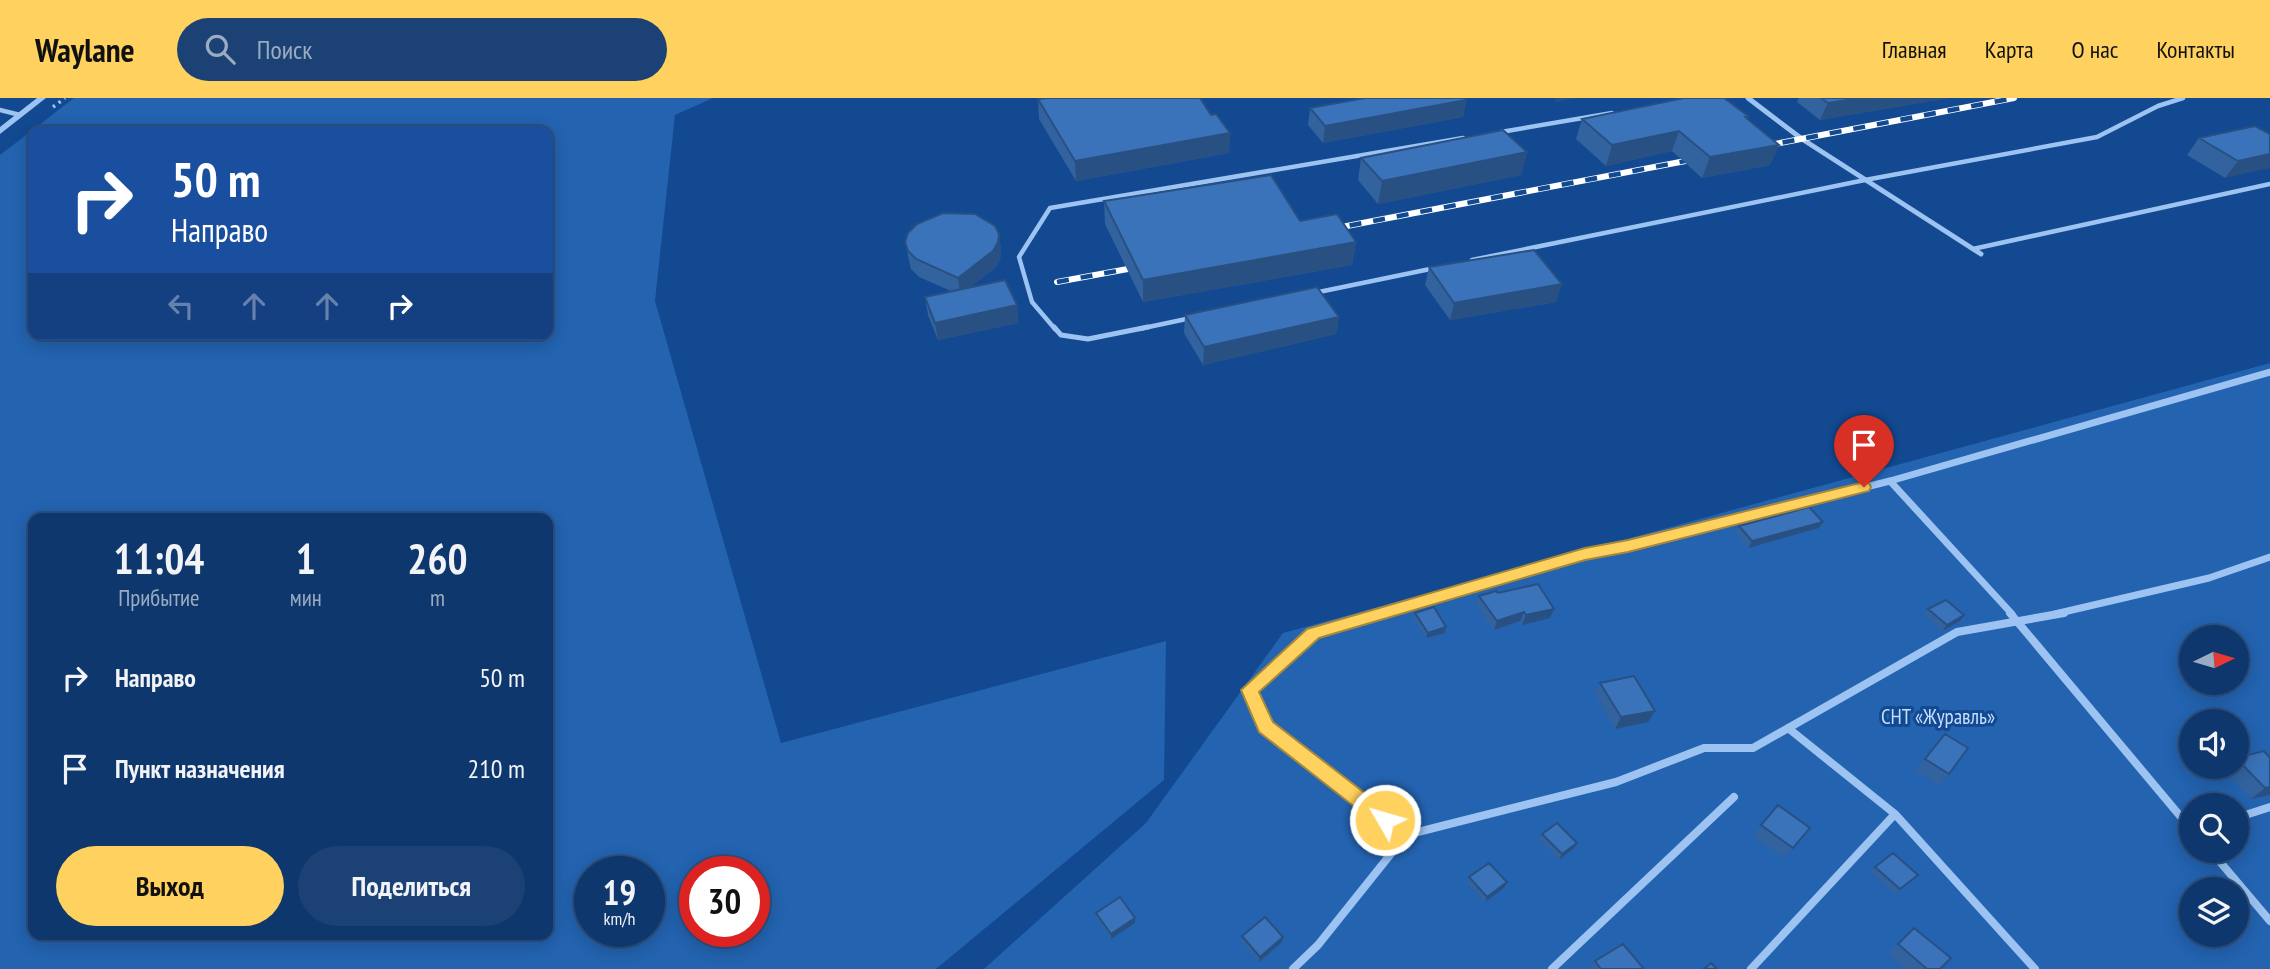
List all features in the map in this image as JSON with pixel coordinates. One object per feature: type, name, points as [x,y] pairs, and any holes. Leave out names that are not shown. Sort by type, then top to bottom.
[{"type":"street","points":[[0,131],[42,98]]},
{"type":"street","points":[[1748,98],[1802,139],[1981,254]]},
{"type":"street","points":[[1406,835],[1266,727],[1250,690],[1313,633],[1585,554],[1628,546],[1890,481],[2270,372]]},
{"type":"street","points":[[1890,481],[2018,621],[2179,815]]},
{"type":"street","points":[[1293,969],[1318,945],[1406,835],[1616,782],[1704,748],[1753,748],[1957,632],[2084,609],[2209,578],[2270,557]]},
{"type":"street","points":[[1788,728],[1895,814],[2035,969]]},
{"type":"street","points":[[1552,969],[1734,797]]},
{"type":"street","points":[[2249,814],[2270,807]]},
{"type":"street","points":[[1751,969],[1895,814]]},
{"type":"street","points":[[2221,863],[2270,920]]},
{"type":"lane","points":[[1472,260],[1865,180],[2097,137],[2158,106],[2183,98]]},
{"type":"lane","points":[[0,110],[20,115]]},
{"type":"lane","points":[[1499,132],[1620,111]]},
{"type":"lane","points":[[1198,316],[1088,339],[1061,335],[1032,302],[1019,257],[1050,208],[1472,136]]},
{"type":"lane","points":[[1973,249],[2270,184]]},
{"type":"lane","points":[[1307,294],[1444,266]]},
{"type":"green space","points":[[74,98],[713,98],[675,115],[655,301],[781,743],[1166,641],[1164,780],[936,969],[0,969],[0,155],[28,133],[28,340],[553,340],[553,126],[38,126]]},
{"type":"green space","name":"СНТ «Журавль»","points":[[2270,363],[2270,969],[984,969],[1146,823],[1283,633]]},
{"type":"building","points":[[1200,98],[1211,115],[1216,114],[1230,133],[1075,161],[1038,99]]},
{"type":"building","points":[[1365,98],[1466,100],[1325,126],[1310,108]]},
{"type":"building","points":[[1684,98],[1724,98],[1779,145],[1710,157],[1679,131],[1612,145],[1582,119]]},
{"type":"building","points":[[1821,98],[1860,98],[1828,103]]},
{"type":"building","points":[[2255,126],[2270,134],[2270,154],[2238,161],[2199,138]]},
{"type":"building","points":[[1503,130],[1527,152],[1382,181],[1361,158]]},
{"type":"building","points":[[1271,175],[1300,221],[1337,214],[1356,242],[1143,280],[1104,201]]},
{"type":"building","points":[[943,213],[975,214],[995,226],[999,234],[993,251],[958,278],[916,259],[908,251],[905,242],[908,233],[917,224]]},
{"type":"building","points":[[1534,250],[1562,284],[1454,303],[1429,267]]},
{"type":"building","points":[[1005,280],[1017,305],[935,323],[925,297]]},
{"type":"building","points":[[1317,287],[1339,317],[1204,347],[1185,315]]},
{"type":"building","points":[[1809,507],[1823,522],[1752,541],[1739,526]]},
{"type":"building","points":[[1538,584],[1554,609],[1526,615],[1524,612],[1497,621],[1479,596],[1496,591],[1498,593]]},
{"type":"building","points":[[1946,600],[1964,615],[1947,625],[1928,609]]},
{"type":"building","points":[[1434,607],[1446,627],[1428,633],[1415,613]]},
{"type":"building","points":[[1634,676],[1655,711],[1621,717],[1600,683]]},
{"type":"building","points":[[1945,734],[1968,748],[1949,774],[1925,759]]},
{"type":"building","points":[[2264,751],[2270,758],[2270,787],[2265,788],[2249,771],[2249,755]]},
{"type":"building","points":[[1778,805],[1810,828],[1793,848],[1761,825]]},
{"type":"building","points":[[1557,823],[1577,843],[1562,854],[1542,834]]},
{"type":"building","points":[[1893,853],[1918,875],[1900,889],[1875,867]]},
{"type":"building","points":[[1489,863],[1507,882],[1487,897],[1469,877]]},
{"type":"building","points":[[1120,897],[1135,918],[1111,934],[1096,913]]},
{"type":"building","points":[[1265,917],[1283,937],[1260,957],[1242,936]]},
{"type":"building","points":[[1914,928],[1951,958],[1940,969],[1927,969],[1898,944]]},
{"type":"building","points":[[1623,944],[1644,969],[1601,969],[1595,961]]},
{"type":"building","points":[[1711,963],[1717,969],[1704,969]]},
{"type":"railway","points":[[1759,147],[2014,98]]},
{"type":"railway","points":[[1326,230],[1701,158]]},
{"type":"railway","points":[[1057,282],[1144,266]]},
{"type":"route","points":[[1385,820],[1266,727],[1250,690],[1313,633],[1585,554],[1628,546],[1864,487]]}]
